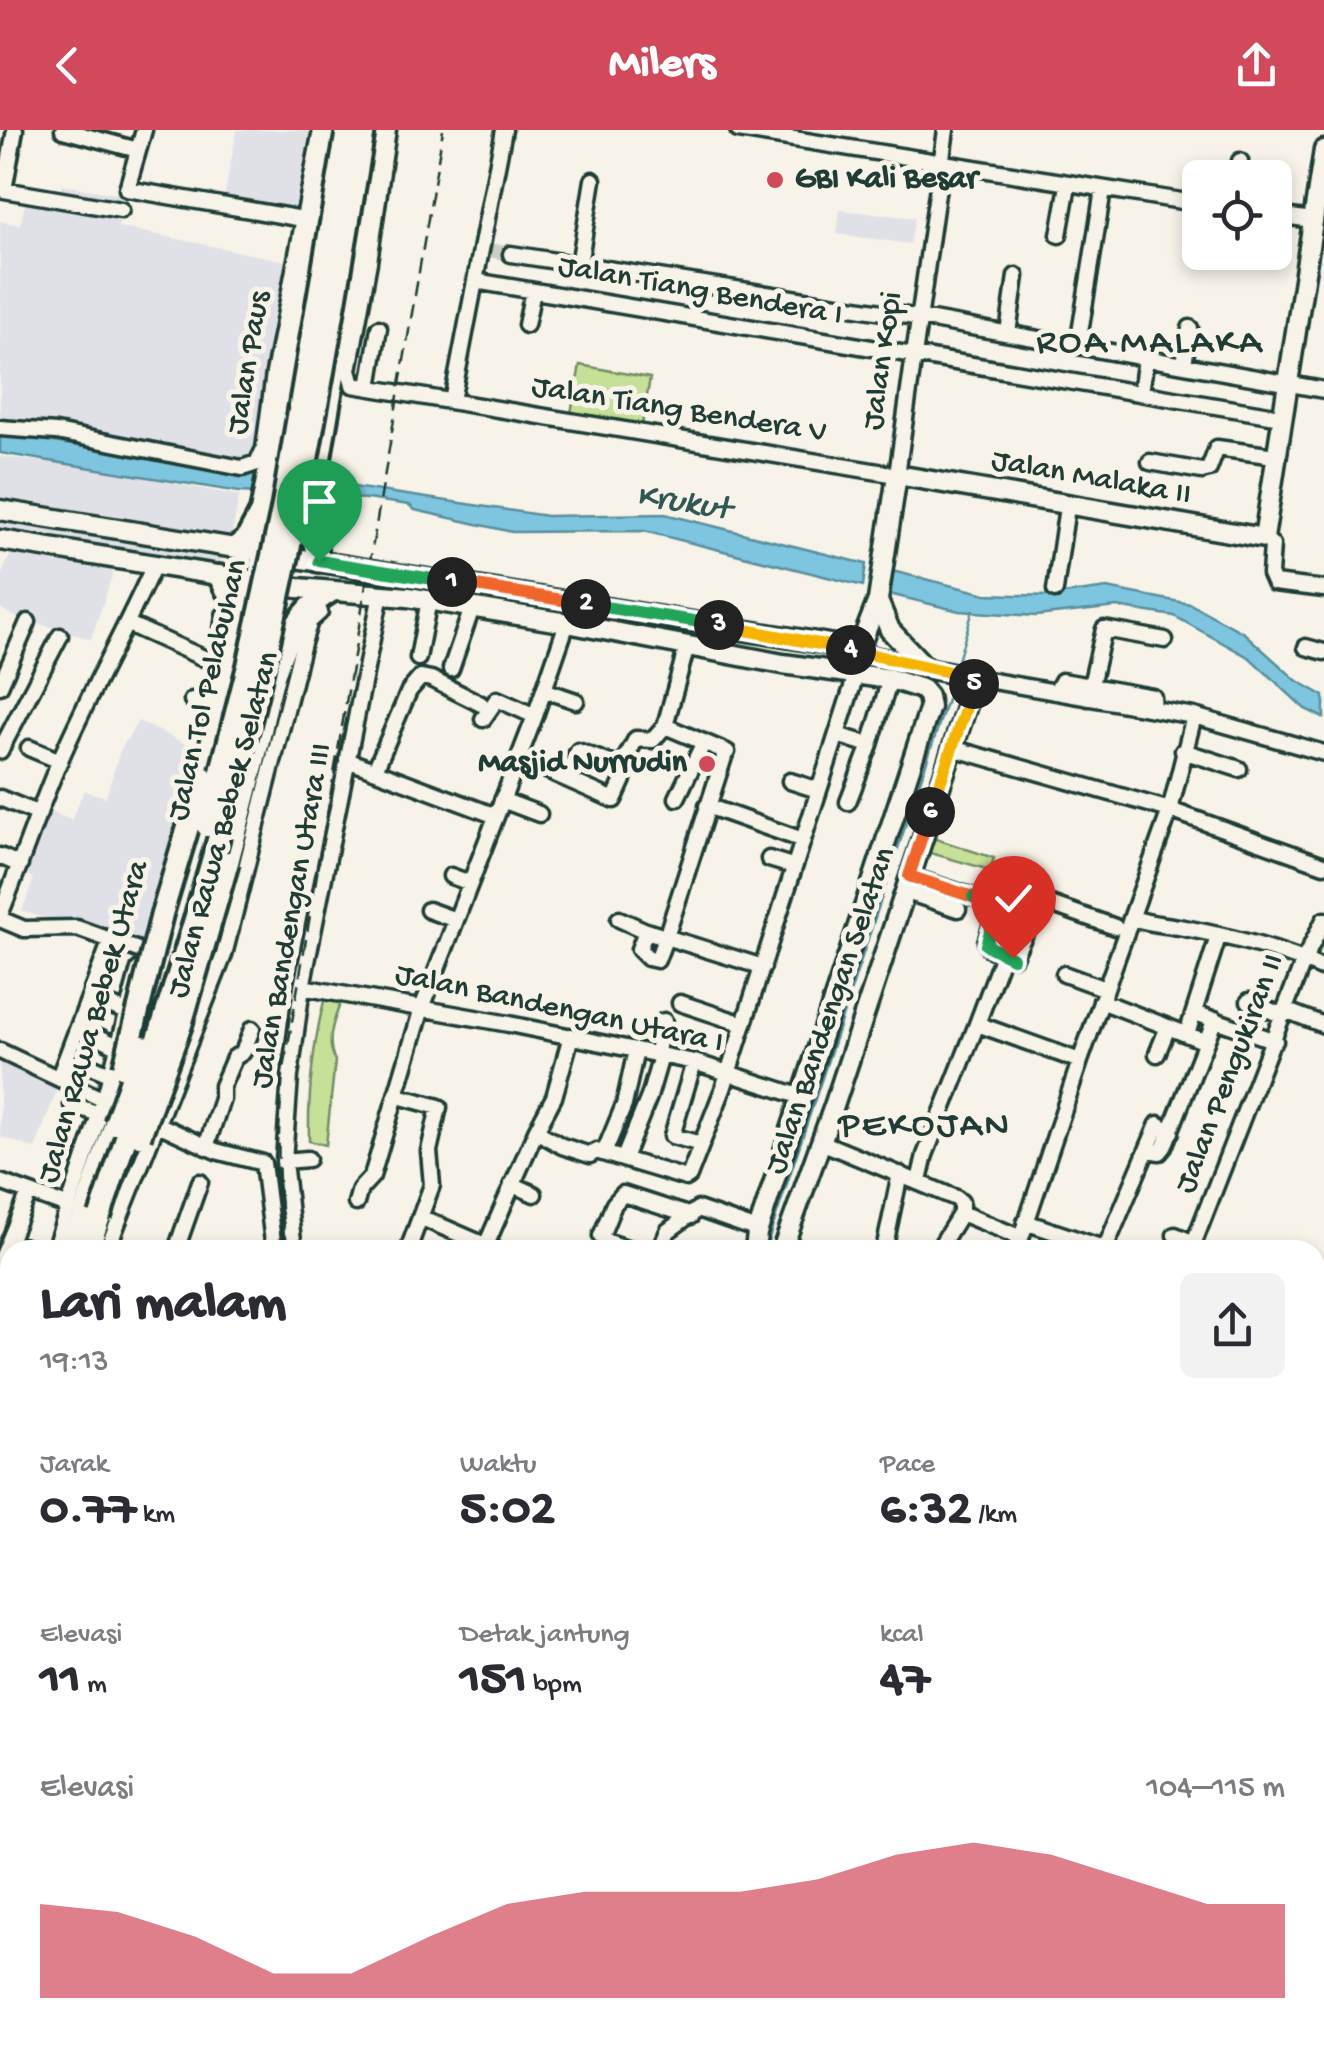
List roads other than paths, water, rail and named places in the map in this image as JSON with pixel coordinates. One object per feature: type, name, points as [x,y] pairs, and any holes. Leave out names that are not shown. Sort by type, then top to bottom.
[{"type":"highway","points":[[226,660],[258,582],[262,510],[332,130]]},
{"type":"highway","name":"Jalan Tol Pelabuhan","points":[[73,1240],[105,1111],[162,990],[248,666],[282,510],[347,130]]},
{"type":"highway","name":"Jalan Tol Pelabuhan","points":[[92,1240],[176,990],[241,756],[277,608],[364,130]]},
{"type":"highway","points":[[100,1216],[128,1162],[176,1042],[214,916],[271,694],[287,586],[310,519],[376,130]]},
{"type":"highway","points":[[237,547],[246,540],[262,510]]},
{"type":"highway","points":[[310,519],[319,561]]},
{"type":"highway","points":[[105,1111],[127,1052],[203,777],[233,602],[215,575]]},
{"type":"highway","points":[[276,672],[297,625],[314,603],[337,592]]},
{"type":"main road","points":[[1268,542],[1280,416],[1324,150]]},
{"type":"main road","name":"Jalan Malaka II","points":[[897,475],[1268,542]]},
{"type":"main road","name":"Jalan Kopi","points":[[847,648],[862,641],[878,597],[897,475]]},
{"type":"main road","points":[[0,510],[847,648],[961,675]]},
{"type":"main road","points":[[0,540],[258,582],[429,600],[566,622],[890,679],[922,689],[930,707],[756,1238]]},
{"type":"main road","points":[[878,597],[878,608],[890,630],[926,668]]},
{"type":"main road","points":[[566,622],[572,602]]},
{"type":"main road","name":"Jalan Bandengan Selatan","points":[[786,1240],[952,748],[961,675]]},
{"type":"street","points":[[15,130],[4,190],[120,210]]},
{"type":"street","points":[[63,130],[138,150]]},
{"type":"street","points":[[144,130],[126,189],[303,219]]},
{"type":"street","name":"Jalan Paus","points":[[0,428],[56,432],[242,468],[258,463],[264,448],[274,374],[322,130]]},
{"type":"street","name":"Jalan Tiang Bendera V","points":[[388,130],[370,262],[349,370],[355,385],[897,475]]},
{"type":"street","points":[[452,400],[485,249],[504,130]]},
{"type":"street","points":[[738,130],[1182,201]]},
{"type":"street","name":"Jalan Kopi","points":[[897,475],[946,130]]},
{"type":"street","points":[[579,265],[593,180]]},
{"type":"street","points":[[1060,235],[1068,184]]},
{"type":"street","points":[[1078,345],[1103,190]]},
{"type":"street","points":[[1292,217],[1313,220]]},
{"type":"street","points":[[511,254],[921,318],[1324,390]]},
{"type":"street","points":[[1008,333],[1016,276]]},
{"type":"street","name":"Jalan Tiang Bendera I","points":[[475,281],[1280,416]]},
{"type":"street","points":[[526,325],[533,291]]},
{"type":"street","points":[[369,387],[379,328]]},
{"type":"street","points":[[1184,364],[1190,328]]},
{"type":"street","points":[[1145,394],[1151,358]]},
{"type":"street","points":[[1150,462],[1202,471],[1209,469],[1216,448],[1275,456]]},
{"type":"street","points":[[1056,590],[1066,507]]},
{"type":"street","points":[[1268,542],[1274,583],[1324,588]]},
{"type":"street","points":[[144,952],[77,928],[24,929],[0,917],[5,887],[20,865],[84,706],[128,624],[154,564]]},
{"type":"street","name":"Jalan Rawa Bebek Selatan","points":[[111,1240],[224,955],[310,622],[337,592]]},
{"type":"street","name":"Jalan Bandengan Utara III","points":[[293,1240],[284,1160],[302,988],[381,594]]},
{"type":"street","points":[[418,658],[429,600]]},
{"type":"street","points":[[452,668],[472,608]]},
{"type":"street","points":[[0,686],[28,622]]},
{"type":"street","points":[[356,1203],[360,1190],[372,1176],[422,1008],[536,716],[566,622]]},
{"type":"street","points":[[128,624],[226,660]]},
{"type":"street","points":[[1089,692],[1104,629],[1165,640]]},
{"type":"street","points":[[0,751],[60,636]]},
{"type":"street","points":[[519,758],[615,800],[623,780],[622,767],[636,739],[653,740],[662,731],[687,646]]},
{"type":"street","points":[[1306,647],[1324,652]]},
{"type":"street","name":"Jalan Rawa Bebek Utara","points":[[58,1240],[70,1207],[76,1167],[105,1111],[126,1012],[226,660]]},
{"type":"street","points":[[536,1131],[590,1156],[596,1150],[686,1178],[744,1024],[800,839],[856,675]]},
{"type":"street","points":[[961,675],[1056,692],[1089,692],[1194,716],[1324,753]]},
{"type":"street","points":[[375,770],[410,691],[421,677],[431,679],[482,711],[497,699],[536,716]]},
{"type":"street","points":[[848,802],[890,679]]},
{"type":"street","points":[[544,690],[576,701]]},
{"type":"street","points":[[192,700],[211,708]]},
{"type":"street","points":[[1020,1236],[1124,927],[1170,810],[1194,716]]},
{"type":"street","points":[[646,931],[639,949],[656,960],[725,754],[704,742],[662,731]]},
{"type":"street","points":[[838,735],[870,745]]},
{"type":"street","points":[[677,798],[704,742]]},
{"type":"street","points":[[29,748],[60,761]]},
{"type":"street","points":[[952,748],[1170,810],[1324,865]]},
{"type":"street","points":[[566,778],[578,751],[622,767]]},
{"type":"street","points":[[1183,751],[1239,768]]},
{"type":"street","points":[[347,760],[493,822]]},
{"type":"street","points":[[790,780],[818,790]]},
{"type":"street","points":[[0,798],[39,814]]},
{"type":"street","points":[[502,800],[539,814]]},
{"type":"street","points":[[708,806],[800,839]]},
{"type":"street","points":[[475,821],[493,822]]},
{"type":"street","points":[[0,856],[20,865]]},
{"type":"street","points":[[769,859],[792,866]]},
{"type":"street","points":[[451,876],[470,884]]},
{"type":"street","points":[[906,883],[958,909]]},
{"type":"street","points":[[906,883],[996,905],[986,942],[989,948],[1014,958],[1038,906],[1045,902],[1124,927],[1152,925],[1239,940],[1324,969]]},
{"type":"street","points":[[428,910],[456,920]]},
{"type":"street","points":[[619,919],[763,967]]},
{"type":"street","name":"Jalan Pengukiran II","points":[[1196,1240],[1304,960],[1324,920]]},
{"type":"street","points":[[1187,1034],[1218,936]]},
{"type":"street","points":[[59,1077],[110,940]]},
{"type":"street","points":[[919,1182],[925,1155],[1003,955]]},
{"type":"street","points":[[1064,974],[1206,1042]]},
{"type":"street","name":"Jalan Bandengan Utara I","points":[[302,988],[694,1062],[802,1097]]},
{"type":"street","points":[[1249,1001],[1324,1025]]},
{"type":"street","points":[[680,1003],[744,1024]]},
{"type":"street","points":[[109,1005],[126,1012]]},
{"type":"street","points":[[1195,1013],[1274,1041]]},
{"type":"street","points":[[1111,1240],[1148,1150],[1164,1128],[1215,1019]]},
{"type":"street","points":[[624,1158],[650,1097],[664,1021]]},
{"type":"street","points":[[978,1024],[1080,1061]]},
{"type":"street","points":[[1156,1054],[1168,1027]]},
{"type":"street","points":[[206,1147],[222,1099],[222,1086],[252,1029]]},
{"type":"street","points":[[492,1240],[512,1184],[554,1097],[571,1036]]},
{"type":"street","points":[[99,1038],[117,1046]]},
{"type":"street","points":[[604,1153],[624,1106],[636,1050]]},
{"type":"street","points":[[0,1051],[59,1077],[105,1111]]},
{"type":"street","points":[[694,1062],[672,1136],[702,1144]]},
{"type":"street","points":[[91,1066],[110,1074]]},
{"type":"street","points":[[398,1096],[439,1107],[429,1151],[432,1185],[412,1240]]},
{"type":"street","points":[[72,1105],[157,1123],[206,1147],[262,1163],[273,1240]]},
{"type":"street","points":[[821,1142],[956,1198],[961,1202],[961,1213],[944,1240]]},
{"type":"street","points":[[284,1160],[308,1159]]},
{"type":"street","points":[[886,1240],[900,1174]]},
{"type":"street","points":[[0,1182],[70,1207]]},
{"type":"street","points":[[180,1240],[200,1182]]},
{"type":"street","points":[[512,1184],[534,1194]]},
{"type":"street","points":[[9,1240],[29,1193]]},
{"type":"street","points":[[605,1240],[601,1236],[614,1204],[623,1194],[691,1216]]},
{"type":"street","points":[[664,1240],[668,1231],[700,1208],[756,1238]]},
{"type":"street","points":[[961,1213],[1020,1236],[1045,1240]]},
{"type":"street","points":[[420,1217],[471,1240]]},
{"type":"street","points":[[1175,1235],[1182,1240]]},
{"type":"water","points":[[0,434],[547,516],[665,514],[866,564],[863,586],[644,531],[512,532],[415,510],[409,505],[239,492],[0,453]]},
{"type":"water","points":[[888,570],[986,594],[1048,596],[1107,588],[1190,604],[1244,633],[1296,680],[1324,696],[1324,718],[1305,709],[1250,658],[1174,616],[1117,607],[1036,616],[959,611],[885,593]]},
{"type":"waterway","points":[[957,664],[973,610]]},
{"type":"waterway","points":[[768,1240],[953,682]]},
{"type":"tunnel","points":[[488,250],[511,254]]},
{"type":"railway","points":[[287,1240],[279,1185],[283,1075],[443,130]]},
{"type":"place","name":"GBI Kali Besar","points":[[775,180]]},
{"type":"place","name":"Masjid Nurrudin","points":[[707,764]]},
{"type":"district","name":"ROA MALAKA","points":[[1150,344]]},
{"type":"district","name":"PEKOJAN","points":[[925,1127]]},
{"type":"water label","name":"Krukut","points":[[683,504]]}]
